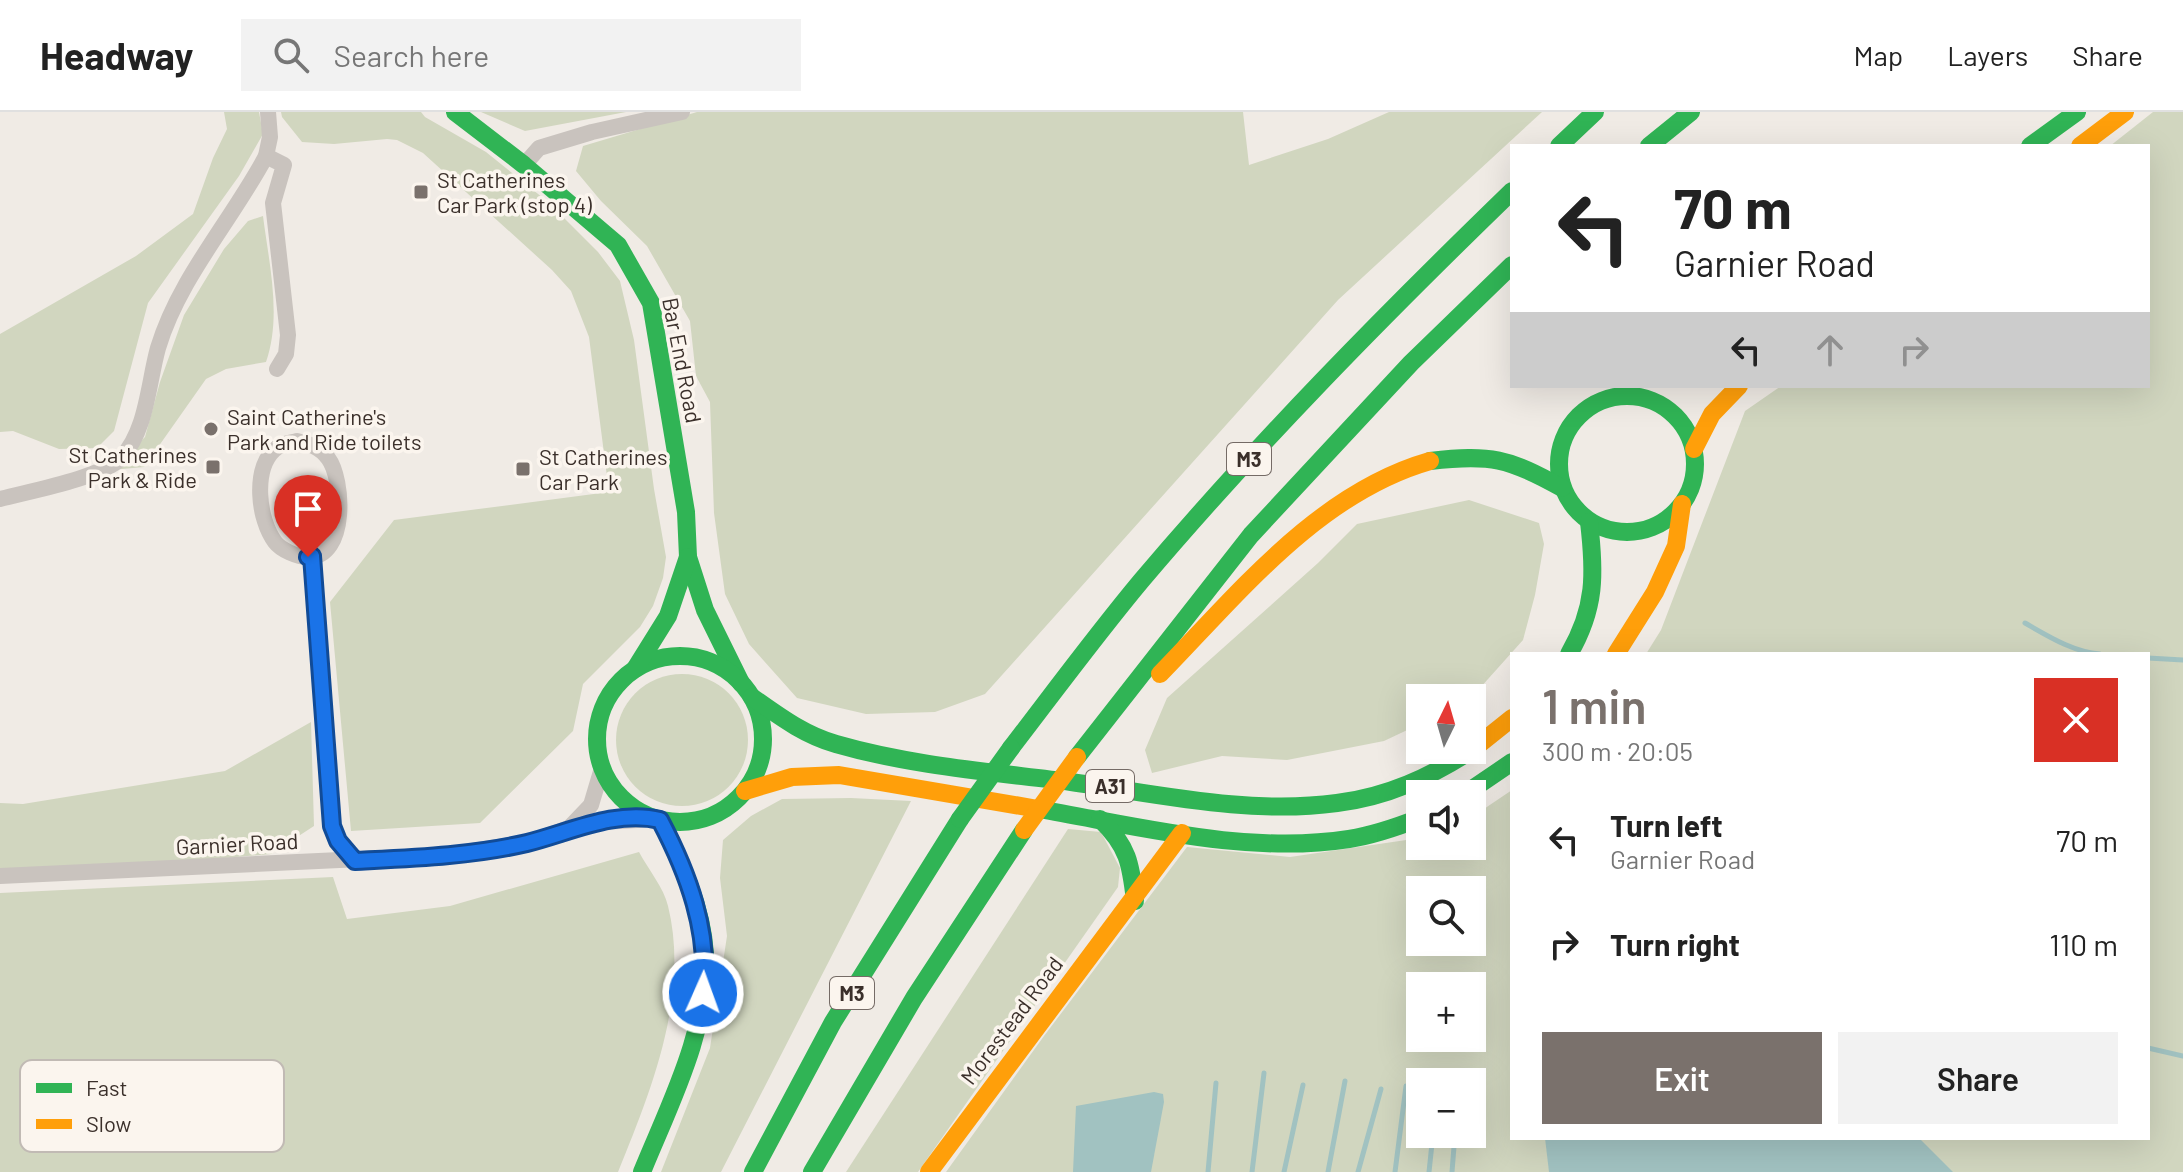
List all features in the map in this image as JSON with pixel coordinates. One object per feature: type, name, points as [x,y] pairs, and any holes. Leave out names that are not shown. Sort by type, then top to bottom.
[{"type":"main road","name":"Bar End Road","points":[[455,112],[524,165],[618,245],[651,303],[686,512],[688,557],[705,610],[746,690]]},
{"type":"main road","points":[[1561,144],[1595,112]]},
{"type":"main road","points":[[1651,144],[1691,112]]},
{"type":"main road","points":[[2033,144],[2077,112]]},
{"type":"main road","points":[[2083,144],[2125,112]]},
{"type":"main road","name":"M3","points":[[753,1172],[833,1022],[960,819],[1091,643],[1303,399],[1510,193]]},
{"type":"main road","name":"M3","points":[[812,1172],[855,1092],[915,993],[1077,757],[1251,535],[1411,363],[1510,267]]},
{"type":"main road","points":[[1634,396],[1661,405],[1682,424],[1694,449],[1695,468],[1691,487],[1682,504],[1668,519],[1649,529],[1629,533],[1608,530],[1589,522],[1573,507],[1562,488],[1558,465],[1561,443],[1572,422],[1589,406],[1611,397],[1634,396],[1660,388]]},
{"type":"main road","points":[[1694,449],[1712,414],[1737,388]]},
{"type":"main road","name":"M3","points":[[1077,757],[1285,549],[1320,517],[1363,489],[1396,472],[1435,460],[1470,456],[1496,459],[1533,471],[1562,488]]},
{"type":"main road","points":[[1617,652],[1655,592],[1676,546],[1682,504]]},
{"type":"main road","points":[[1570,652],[1590,610],[1595,576],[1589,522]]},
{"type":"main road","name":"Bar End Road","points":[[635,669],[656,643],[677,599],[688,557]]},
{"type":"main road","points":[[691,657],[709,661],[726,670],[746,690],[760,715],[762,755],[756,774],[728,808],[707,818],[684,823],[657,819],[637,811],[610,785],[597,746],[598,724],[605,702],[618,684],[635,669],[662,659],[691,657]]},
{"type":"main road","name":"A31","points":[[746,690],[797,729],[836,744],[923,762],[1247,806],[1298,808],[1344,804],[1390,792],[1448,764]]},
{"type":"main road","name":"A31","points":[[1486,739],[1510,720]]},
{"type":"main road","points":[[1486,780],[1510,763]]},
{"type":"main road","name":"A31","points":[[745,791],[782,776],[855,776],[1182,833],[1306,842],[1357,838],[1406,825]]},
{"type":"main road","points":[[642,1172],[688,1057],[698,1022],[706,971],[696,905],[681,865],[657,819]]},
{"type":"main road","points":[[1100,819],[1118,835],[1131,861],[1135,901]]},
{"type":"main road","name":"Morestead Road","points":[[929,1172],[1024,1040],[1135,901],[1182,833]]},
{"type":"street","points":[[0,499],[100,472],[120,459],[135,437],[158,348],[173,313],[266,156],[270,137],[268,112]]},
{"type":"street","points":[[524,165],[539,148],[592,132],[682,112]]},
{"type":"street","points":[[266,156],[284,165],[273,203],[288,335],[286,354],[277,369]]},
{"type":"street","points":[[297,441],[312,444],[326,455],[332,465],[338,494],[340,513],[335,538],[328,548],[312,556],[289,552],[276,544],[268,530],[261,501],[264,461],[277,447],[297,441]]},
{"type":"street","points":[[312,556],[332,826],[338,841],[355,861]]},
{"type":"street","points":[[569,828],[591,805],[602,768]]},
{"type":"street","name":"Garnier Road","points":[[0,876],[447,855],[529,842],[569,828],[602,822],[657,819]]},
{"type":"green space","points":[[224,112],[259,112],[263,134],[239,176],[148,303],[114,431],[97,448],[59,449],[13,431],[0,432],[0,334],[136,256],[193,214],[227,129]]},
{"type":"green space","points":[[281,112],[421,112],[486,152],[548,202],[598,252],[620,281],[634,340],[666,557],[663,578],[653,606],[640,627],[583,684],[573,731],[480,823],[351,831],[330,602],[394,520],[609,492],[589,337],[571,291],[552,270],[423,153],[397,140],[387,139],[334,144],[302,142]]},
{"type":"green space","points":[[481,112],[626,112],[525,131]]},
{"type":"green space","points":[[697,112],[1243,112],[1249,165],[1328,139],[1389,112],[1542,112],[1338,300],[985,694],[935,712],[866,714],[797,698],[749,644],[725,594],[714,513],[710,402],[696,376],[690,321],[647,246],[601,201],[576,171],[583,146]]},
{"type":"green space","points":[[2153,112],[2183,112],[2183,1172],[946,1172],[1187,847],[1290,857],[1406,840],[1406,860],[1486,860],[1486,808],[1510,791],[1510,1140],[2150,1140],[2150,652],[1647,652],[1661,630],[1745,411],[1778,388],[2150,388],[2150,144],[2113,144]]},
{"type":"green space","points":[[263,216],[274,308],[266,362],[226,369],[206,379],[144,467],[111,470],[145,437],[160,382],[184,315],[224,249],[248,221]]},
{"type":"green space","points":[[1469,500],[1539,523],[1544,544],[1523,640],[1484,684],[1406,684],[1406,731],[1384,741],[1287,760],[1222,756],[1152,773],[1145,750],[1167,698],[1318,563],[1357,524]]},
{"type":"green space","points":[[682,674],[707,679],[729,693],[743,715],[748,740],[743,765],[729,787],[707,801],[682,806],[657,801],[635,787],[621,765],[616,740],[621,715],[635,693],[657,679]]},
{"type":"green space","points":[[311,722],[314,826],[271,854],[135,866],[0,871],[0,803],[23,804],[225,771]]},
{"type":"green space","points":[[782,799],[911,801],[721,1172],[661,1172],[710,1048],[727,936],[720,878],[723,840],[751,816]]},
{"type":"green space","points":[[1068,829],[1101,832],[1120,868],[1118,887],[918,1172],[846,1172]]},
{"type":"green space","points":[[639,852],[666,899],[674,940],[674,974],[664,1042],[643,1109],[618,1172],[0,1172],[0,893],[333,877],[347,919],[450,906]]},
{"type":"water","points":[[1154,1092],[1163,1094],[1164,1102],[1151,1172],[1073,1172],[1076,1106]]},
{"type":"water","points":[[1545,1140],[1921,1140],[1953,1172],[1549,1172]]},
{"type":"waterway","points":[[2025,623],[2070,647],[2087,652]]},
{"type":"waterway","points":[[2150,658],[2183,660]]},
{"type":"waterway","points":[[2150,1048],[2183,1056]]},
{"type":"waterway","points":[[1252,1172],[1264,1073]]},
{"type":"waterway","points":[[1328,1172],[1345,1081]]},
{"type":"waterway","points":[[1208,1172],[1216,1083]]},
{"type":"waterway","points":[[1284,1172],[1303,1085]]},
{"type":"waterway","points":[[1395,1172],[1406,1086]]},
{"type":"waterway","points":[[1358,1172],[1381,1089]]},
{"type":"waterway","points":[[1429,1172],[1432,1148]]},
{"type":"waterway","points":[[1452,1172],[1454,1148]]},
{"type":"traffic: fast","points":[[455,112],[524,165],[618,245],[651,303],[686,512],[688,557],[705,610],[741,683]]},
{"type":"traffic: fast","points":[[1561,144],[1595,112]]},
{"type":"traffic: fast","points":[[1651,144],[1691,112]]},
{"type":"traffic: fast","points":[[2033,144],[2077,112]]},
{"type":"traffic: fast","points":[[1011,748],[1124,601],[1185,530],[1275,430],[1510,193]]},
{"type":"traffic: fast","points":[[1077,757],[1251,535],[1411,363],[1510,267]]},
{"type":"traffic: fast","points":[[1627,396],[1653,401],[1675,416],[1690,438],[1695,464],[1690,490],[1675,512],[1653,527],[1627,532],[1601,527],[1579,512],[1564,490],[1559,464],[1564,438],[1579,416],[1601,401],[1627,396]]},
{"type":"traffic: fast","points":[[1430,461],[1468,458],[1499,461],[1513,464],[1562,488]]},
{"type":"traffic: fast","points":[[1570,652],[1589,605],[1592,574],[1589,522]]},
{"type":"traffic: fast","points":[[635,669],[668,616],[688,557]]},
{"type":"traffic: fast","points":[[680,656],[712,662],[739,680],[757,707],[763,739],[757,771],[739,798],[712,816],[680,822],[648,816],[621,798],[603,771],[597,739],[603,707],[621,680],[648,662],[680,656]]},
{"type":"traffic: fast","points":[[752,697],[813,736],[865,752],[953,768],[1204,802],[1271,806],[1337,803],[1391,791],[1448,764]]},
{"type":"traffic: fast","points":[[960,819],[1011,748]]},
{"type":"traffic: fast","points":[[1486,780],[1510,763]]},
{"type":"traffic: fast","points":[[1038,809],[1193,836],[1271,843],[1349,839],[1406,823]]},
{"type":"traffic: fast","points":[[753,1172],[833,1022],[960,819]]},
{"type":"traffic: fast","points":[[1100,819],[1117,838],[1126,856],[1135,901]]},
{"type":"traffic: fast","points":[[642,1172],[686,1066],[705,982],[700,919],[683,868],[660,820]]},
{"type":"traffic: fast","points":[[812,1172],[914,998],[1024,830]]},
{"type":"traffic: slow","points":[[2083,144],[2125,112]]},
{"type":"traffic: slow","points":[[1694,449],[1712,414],[1737,388]]},
{"type":"traffic: slow","points":[[1160,674],[1250,580],[1316,521],[1389,476],[1430,461]]},
{"type":"traffic: slow","points":[[1617,652],[1655,592],[1676,546],[1682,504]]},
{"type":"traffic: slow","points":[[1486,739],[1510,720]]},
{"type":"traffic: slow","points":[[1024,830],[1077,757]]},
{"type":"traffic: slow","points":[[745,791],[792,777],[839,775],[1038,809]]},
{"type":"traffic: slow","points":[[929,1172],[1182,833]]},
{"type":"place","name":"St Catherines Car Park (stop 4)","points":[[421,192]]},
{"type":"place","name":"Saint Catherine's Park and Ride toilets","points":[[211,429]]},
{"type":"place","name":"St Catherines Park & Ride","points":[[213,467]]},
{"type":"place","name":"St Catherines Car Park","points":[[523,469]]},
{"type":"route","points":[[308,557],[312,556],[332,826],[338,841],[355,861],[485,850],[529,842],[569,828],[602,822],[660,820],[696,905],[706,971],[703,993]]}]
